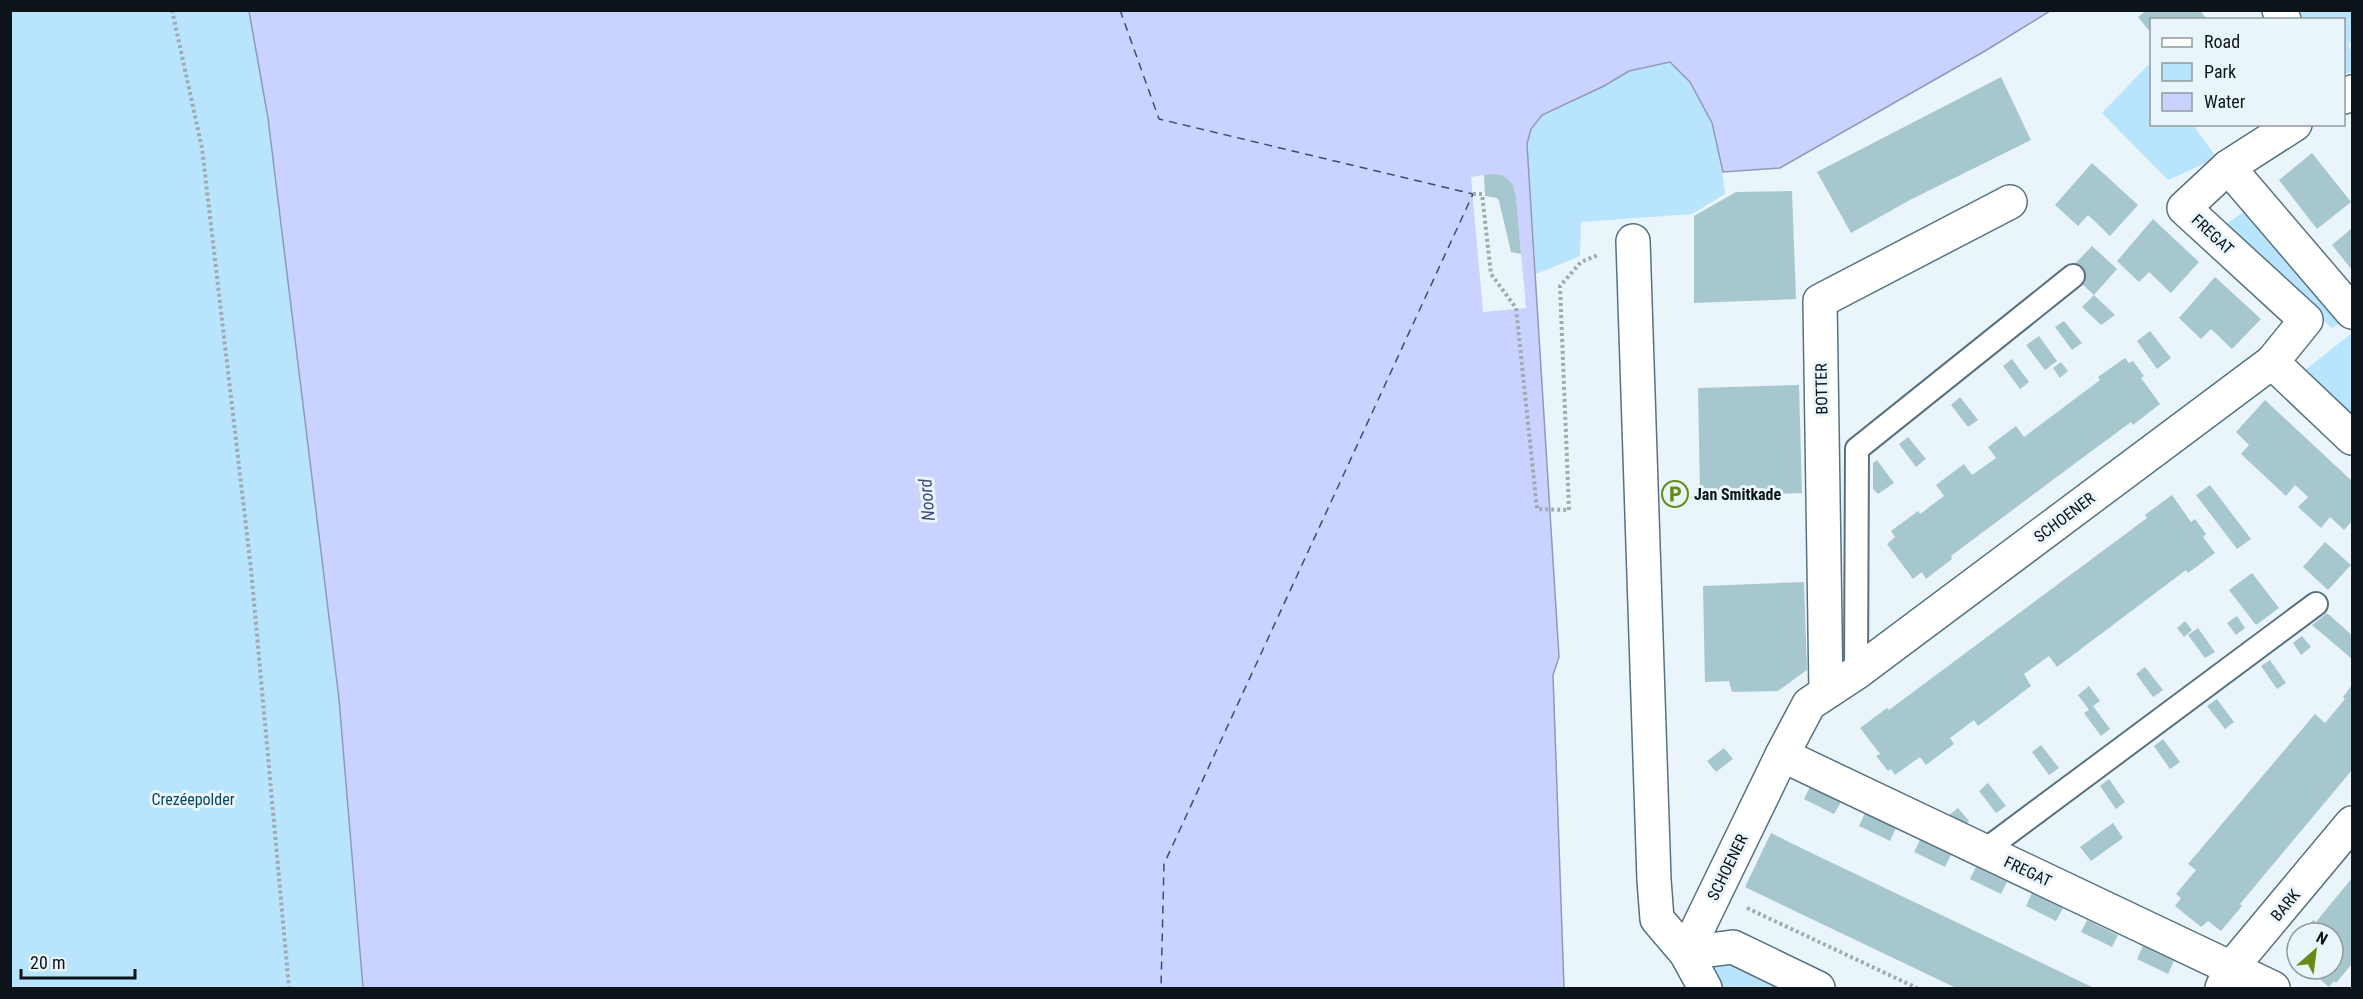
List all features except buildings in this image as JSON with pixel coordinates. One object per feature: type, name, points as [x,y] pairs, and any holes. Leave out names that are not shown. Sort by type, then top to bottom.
[{"type":"street","points":[[2292,126],[2228,167],[2352,312]]},
{"type":"street","name":"FREGAT","points":[[2228,167],[2184,208],[2306,320],[2272,362]]},
{"type":"street","name":"BOTTER","points":[[1826,692],[1820,301],[2010,202]]},
{"type":"street","points":[[1633,241],[1657,919],[1686,953],[1705,988]]},
{"type":"street","points":[[2272,362],[2352,438]]},
{"type":"street","name":"SCHOENER","points":[[1686,953],[1782,754],[1809,704],[1856,673],[2272,362]]},
{"type":"street","name":"FREGAT","points":[[1782,754],[1984,851],[2227,978],[2273,988]]},
{"type":"street","name":"BARK","points":[[2227,978],[2352,823]]},
{"type":"street","points":[[1686,953],[1733,948],[1818,988]]},
{"type":"lane","points":[[1856,673],[1857,449],[2073,276]]},
{"type":"lane","points":[[1984,851],[2316,604]]},
{"type":"path","points":[[172,10],[202,148],[251,569],[289,988]]},
{"type":"path","points":[[1473,194],[1482,194],[1491,274],[1515,308],[1537,510],[1569,510],[1560,286],[1581,262],[1633,241]]},
{"type":"path","points":[[1714,893],[1917,988]]},
{"type":"green space","name":"Crezéepolder","points":[[10,11],[278,11],[388,988],[11,988]]},
{"type":"green space","points":[[2292,11],[2352,11],[2352,42],[2348,44],[2352,53],[2352,71],[2345,74],[2345,18],[2295,18]]},
{"type":"green space","points":[[1670,62],[1690,82],[1705,108],[1715,136],[1725,194],[1692,214],[1581,222],[1580,256],[1536,274],[1527,144],[1531,129],[1542,115],[1604,86],[1629,71]]},
{"type":"green space","points":[[2149,64],[2150,126],[2194,126],[2217,158],[2168,180],[2102,113]]},
{"type":"green space","points":[[2256,203],[2350,316],[2332,328],[2222,227]]},
{"type":"green space","points":[[2352,333],[2352,423],[2300,374]]},
{"type":"green space","points":[[1716,963],[1737,964],[1788,988],[1715,988],[1708,978]]},
{"type":"water","name":"Noord","points":[[249,11],[2050,11],[1985,51],[1780,168],[1723,172],[1712,123],[1690,82],[1670,62],[1629,71],[1604,86],[1542,115],[1531,129],[1527,144],[1559,657],[1553,675],[1564,988],[363,988],[339,699],[268,118]]},
{"type":"pier","points":[[1492,174],[1508,179],[1513,185],[1516,196],[1526,308],[1483,312],[1471,177]]},
{"type":"ferry route","points":[[1120,10],[1159,119],[1473,194],[1164,864],[1161,988]]},
{"type":"place","name":"Jan Smitkade","points":[[1675,494]]}]
